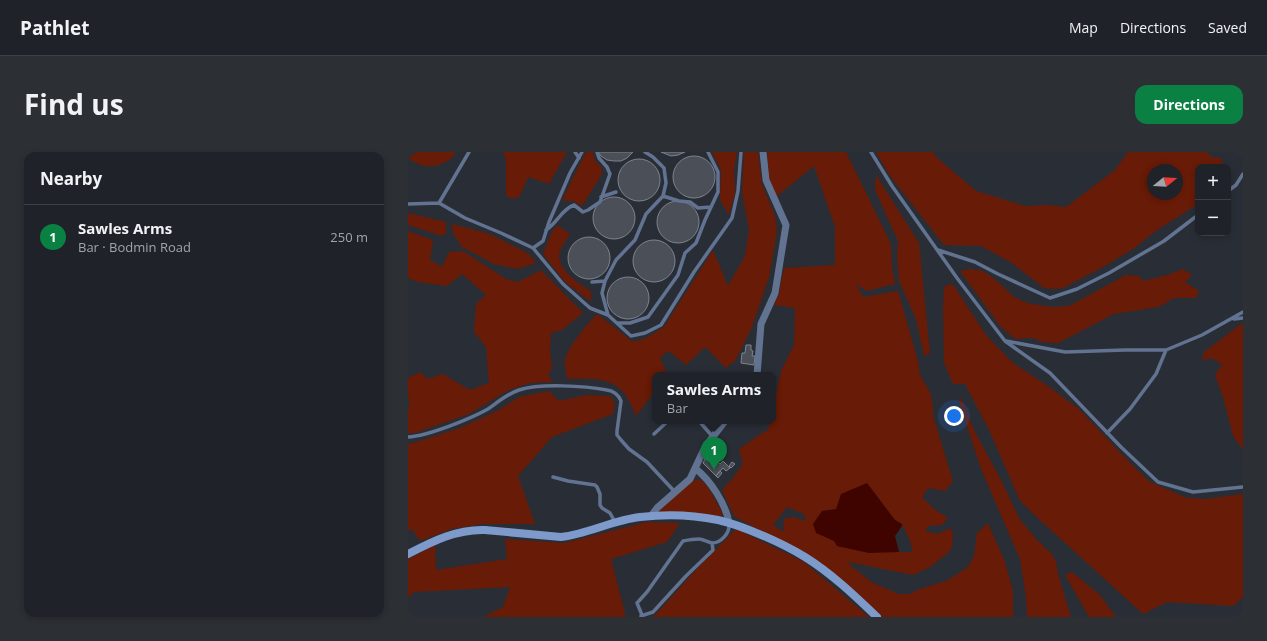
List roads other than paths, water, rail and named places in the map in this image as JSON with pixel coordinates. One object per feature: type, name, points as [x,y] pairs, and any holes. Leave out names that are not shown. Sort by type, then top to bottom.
[{"type":"main road","points":[[408,554],[445,536],[466,530],[485,530],[560,537],[632,518],[651,516],[700,517],[729,523],[763,536],[805,557],[825,572],[877,617]]},
{"type":"street","points":[[758,372],[761,324],[775,293],[786,225],[766,180],[763,152]]},
{"type":"street","points":[[651,516],[657,508],[690,479],[696,469],[702,453],[723,424]]},
{"type":"street","points":[[696,469],[705,477],[714,489],[729,523]]},
{"type":"lane","points":[[439,203],[469,152]]},
{"type":"lane","points":[[575,152],[579,158]]},
{"type":"lane","points":[[533,248],[543,241],[546,230],[570,173],[582,152]]},
{"type":"lane","points":[[546,230],[551,227],[568,207],[574,205],[583,212],[600,202],[610,174],[608,167],[599,158],[597,152]]},
{"type":"lane","points":[[608,315],[602,293],[605,281],[616,260],[635,240],[646,214],[663,196],[666,183],[664,168],[653,157],[645,152]]},
{"type":"lane","points":[[617,323],[630,323],[648,317],[678,275],[685,253],[696,243],[718,192],[718,172],[708,152]]},
{"type":"lane","points":[[408,204],[439,203],[464,218],[533,248],[563,284],[590,308],[608,315],[632,336],[645,333],[662,325],[694,272],[732,218],[738,191],[741,152]]},
{"type":"lane","points":[[871,152],[892,186],[937,250],[1005,341],[1050,373],[1158,482],[1193,492],[1243,486]]},
{"type":"lane","points":[[1231,189],[1236,185],[1243,174]]},
{"type":"lane","points":[[602,197],[616,192]]},
{"type":"lane","points":[[663,196],[678,201],[690,202],[698,208],[711,207]]},
{"type":"lane","points":[[937,250],[975,262],[1050,298],[1077,289],[1109,273],[1164,241],[1195,217]]},
{"type":"lane","points":[[592,282],[605,281]]},
{"type":"lane","points":[[1005,341],[1065,352],[1166,350],[1202,335],[1243,312]]},
{"type":"lane","points":[[1231,320],[1243,318]]},
{"type":"lane","points":[[1108,433],[1130,409],[1156,374],[1166,350]]},
{"type":"lane","points":[[408,438],[420,436],[477,414],[512,392],[520,389],[548,386],[574,386],[612,391],[616,393],[621,401],[617,435],[629,448],[647,462],[676,492]]},
{"type":"lane","points":[[654,434],[665,424]]},
{"type":"lane","points":[[701,424],[712,437]]},
{"type":"lane","points":[[553,477],[595,485],[598,487],[600,504],[610,513],[615,522]]},
{"type":"lane","points":[[712,543],[713,550],[686,576],[653,612],[641,616],[637,603],[647,592],[683,541],[700,539],[712,543],[727,534],[729,523]]},
{"type":"place","name":"Sawles Arms","points":[[714,470]]}]
